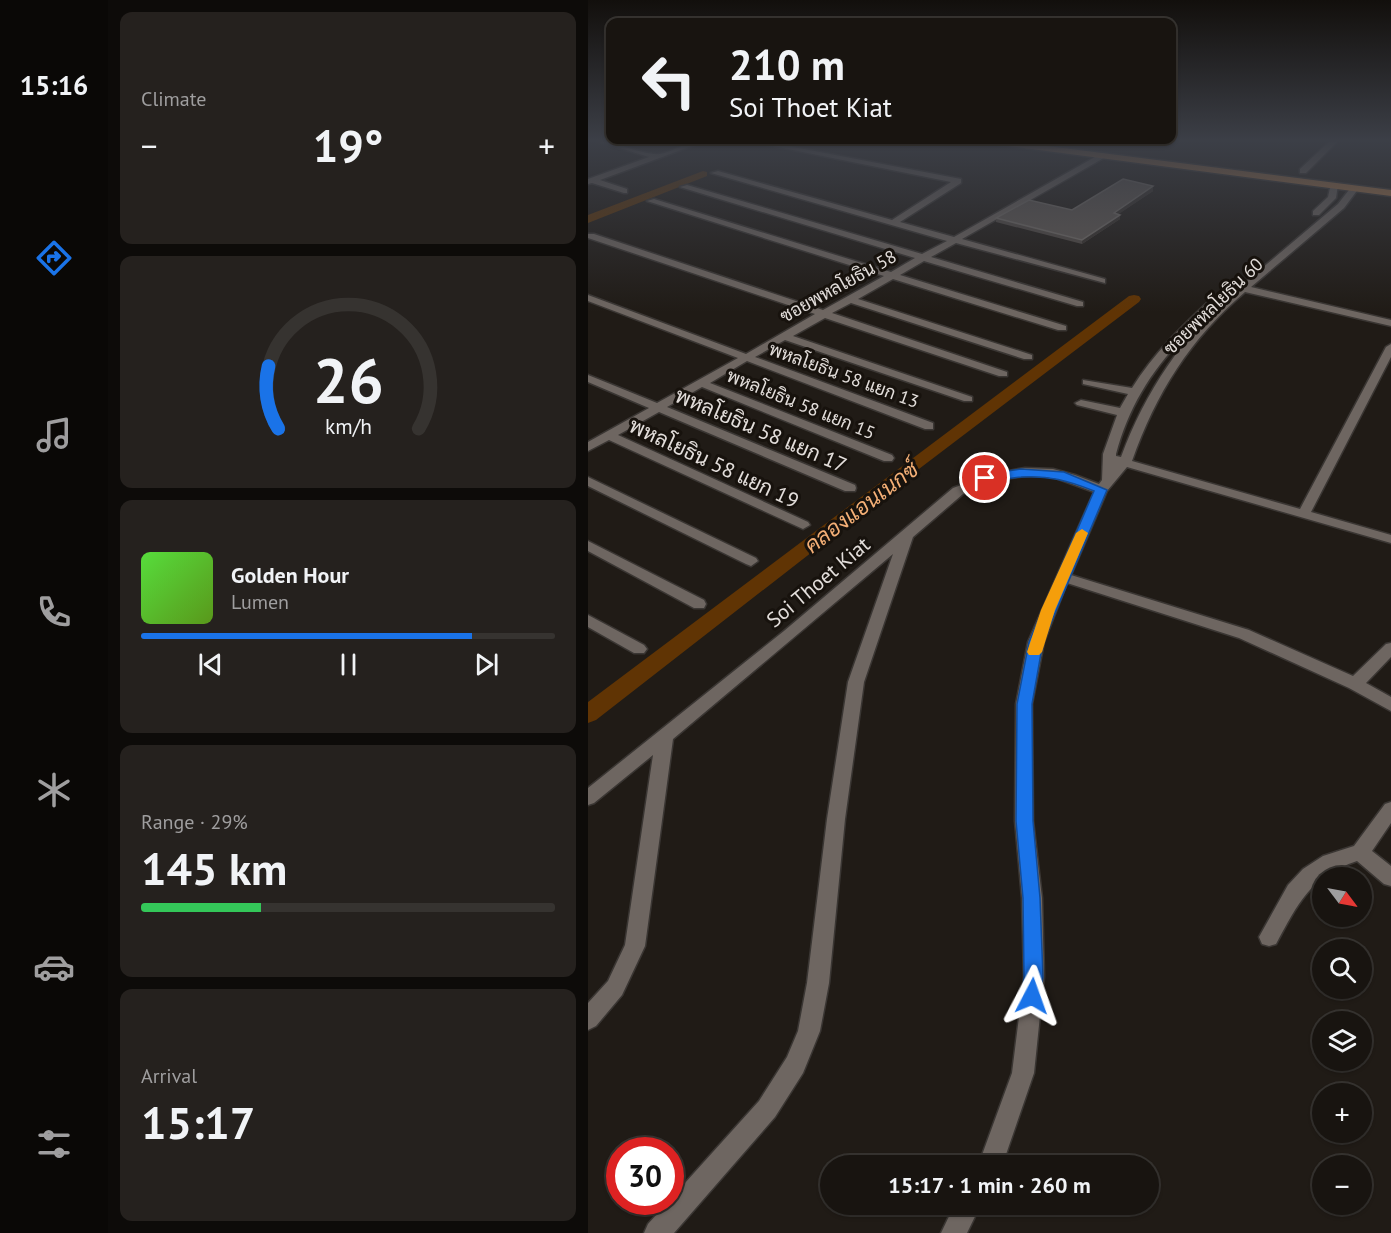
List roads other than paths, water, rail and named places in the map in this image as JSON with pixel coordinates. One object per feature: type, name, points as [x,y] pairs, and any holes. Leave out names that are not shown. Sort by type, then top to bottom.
[{"type":"street","points":[[716,197],[1080,304]]},
{"type":"street","points":[[798,197],[1101,281]]},
{"type":"street","points":[[892,223],[934,197]]},
{"type":"street","name":"ซอยพหลโยธิน 58","points":[[588,447],[923,258],[1020,197]]},
{"type":"street","name":"ซอยพหลโยธิน 60","points":[[1105,484],[1107,459],[1134,392],[1175,337],[1243,275],[1326,205],[1332,197]]},
{"type":"street","name":"ซอยพหลโยธิน 60","points":[[994,1155],[1023,1073],[1034,977],[1032,898],[1024,821],[1024,704],[1036,642],[1062,577],[1105,484],[1125,462],[1141,419],[1173,364],[1218,310],[1341,206],[1348,197]]},
{"type":"street","points":[[651,201],[1062,328]]},
{"type":"street","points":[[591,236],[1003,374]]},
{"type":"street","points":[[1243,275],[1254,278]]},
{"type":"street","points":[[1231,286],[1391,323]]},
{"type":"street","name":"พหลโยธิน 58 แยก 13","points":[[588,298],[929,426]]},
{"type":"street","points":[[849,299],[1028,357]]},
{"type":"street","points":[[893,338],[912,329]]},
{"type":"street","points":[[784,336],[968,399]]},
{"type":"street","points":[[1304,513],[1391,347]]},
{"type":"street","name":"พหลโยธิน 58 แยก 17","points":[[588,378],[850,488]]},
{"type":"street","points":[[1087,382],[1134,392]]},
{"type":"street","name":"พหลโยธิน 58 แยก 15","points":[[701,383],[888,458]]},
{"type":"street","points":[[1082,403],[1125,413]]},
{"type":"street","name":"พหลโยธิน 58 แยก 19","points":[[608,435],[803,525]]},
{"type":"street","points":[[1107,459],[1125,462],[1391,539]]},
{"type":"street","name":"Soi Thoet Kiat","points":[[588,798],[665,734],[704,706],[958,491],[985,478],[1021,473],[1064,475],[1105,484]]},
{"type":"street","points":[[588,481],[752,561]]},
{"type":"street","points":[[657,1233],[767,1109],[795,1065],[809,1031],[818,983],[836,819],[856,682],[906,536]]},
{"type":"street","points":[[588,545],[699,604]]},
{"type":"street","points":[[1062,577],[1244,634],[1355,684],[1391,705]]},
{"type":"street","points":[[588,620],[639,649]]},
{"type":"street","points":[[1355,684],[1391,648]]},
{"type":"street","points":[[588,1019],[615,988],[635,946],[665,734]]},
{"type":"street","points":[[1269,937],[1295,891],[1311,875],[1330,862],[1360,852],[1391,809]]},
{"type":"street","points":[[1360,852],[1391,878]]},
{"type":"street","points":[[954,1233],[963,1215]]},
{"type":"waterway","name":"คลองแอนเนกซ์","points":[[588,219],[645,197]]},
{"type":"waterway","name":"คลองแอนเนกซ์","points":[[588,714],[1134,299]]}]
